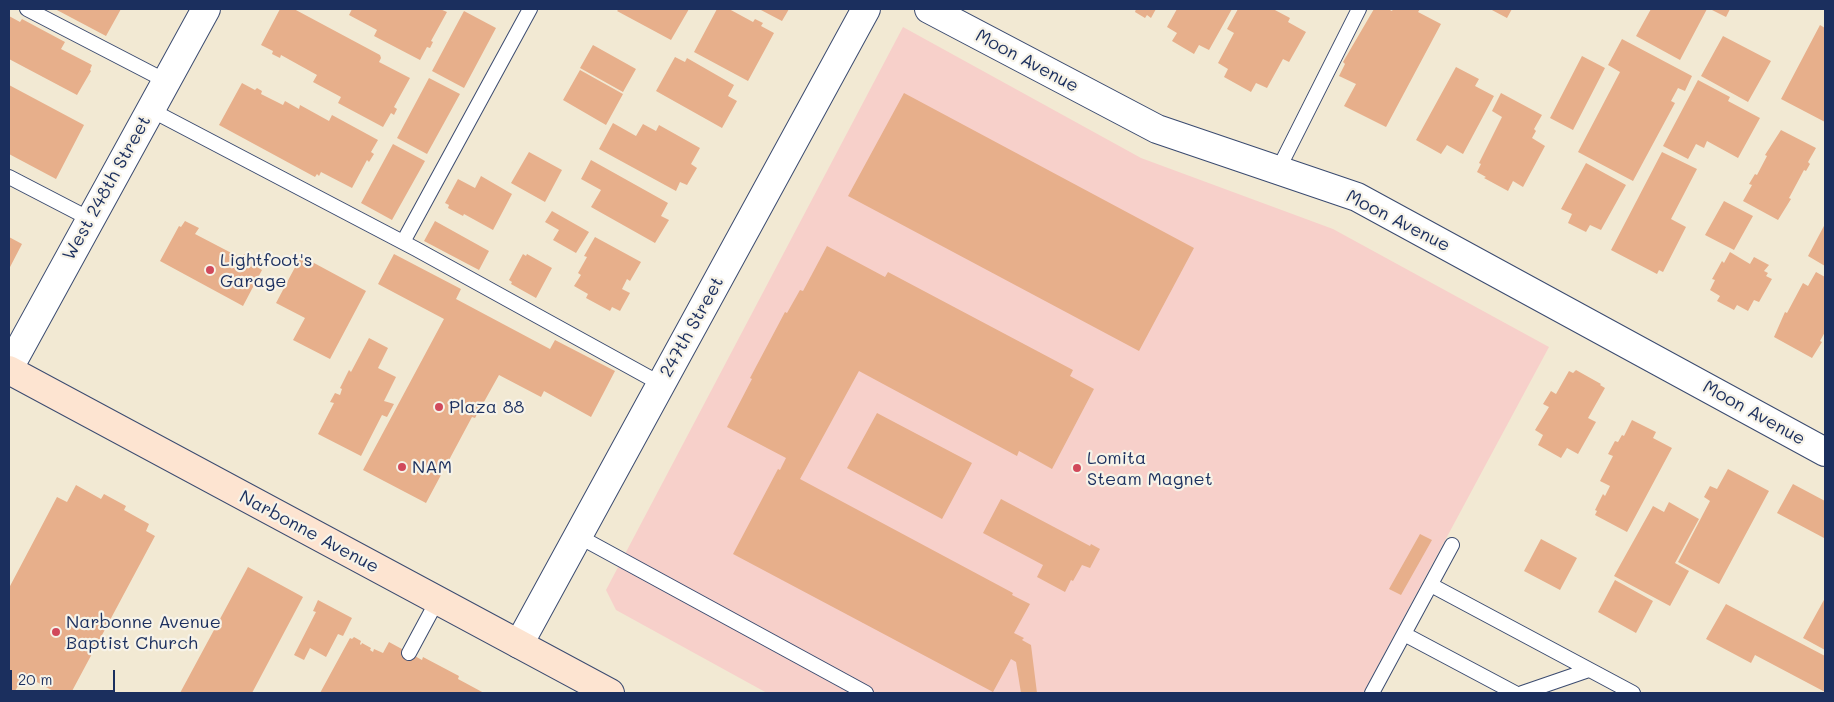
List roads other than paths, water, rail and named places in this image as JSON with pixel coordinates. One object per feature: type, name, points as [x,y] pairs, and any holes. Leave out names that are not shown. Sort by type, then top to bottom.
[{"type":"main road","name":"Narbonne Avenue","points":[[9,369],[610,693]]},
{"type":"street","name":"West 248th Street","points":[[9,369],[206,9]]},
{"type":"street","name":"247th Street","points":[[519,644],[866,9]]},
{"type":"street","name":"Moon Avenue","points":[[929,9],[1157,129],[1356,197],[1825,452]]},
{"type":"lane","points":[[26,9],[166,81]]},
{"type":"lane","points":[[403,242],[530,9]]},
{"type":"lane","points":[[1278,170],[1359,9]]},
{"type":"lane","points":[[151,110],[403,242],[661,384]]},
{"type":"lane","points":[[9,176],[90,220]]},
{"type":"lane","points":[[578,536],[866,693]]},
{"type":"lane","points":[[1372,693],[1452,545]]},
{"type":"lane","points":[[1431,585],[1633,693]]},
{"type":"lane","points":[[409,653],[437,601]]},
{"type":"lane","points":[[1404,634],[1515,693]]},
{"type":"lane","points":[[1522,693],[1590,670]]},
{"type":"place","name":"Lightfoot's Garage","points":[[210,270]]},
{"type":"place","name":"Plaza 88","points":[[439,407]]},
{"type":"place","name":"NAM","points":[[402,467]]},
{"type":"place","name":"Lomita Steam Magnet","points":[[1077,468]]},
{"type":"place","name":"Narbonne Avenue Baptist Church","points":[[56,632]]}]
